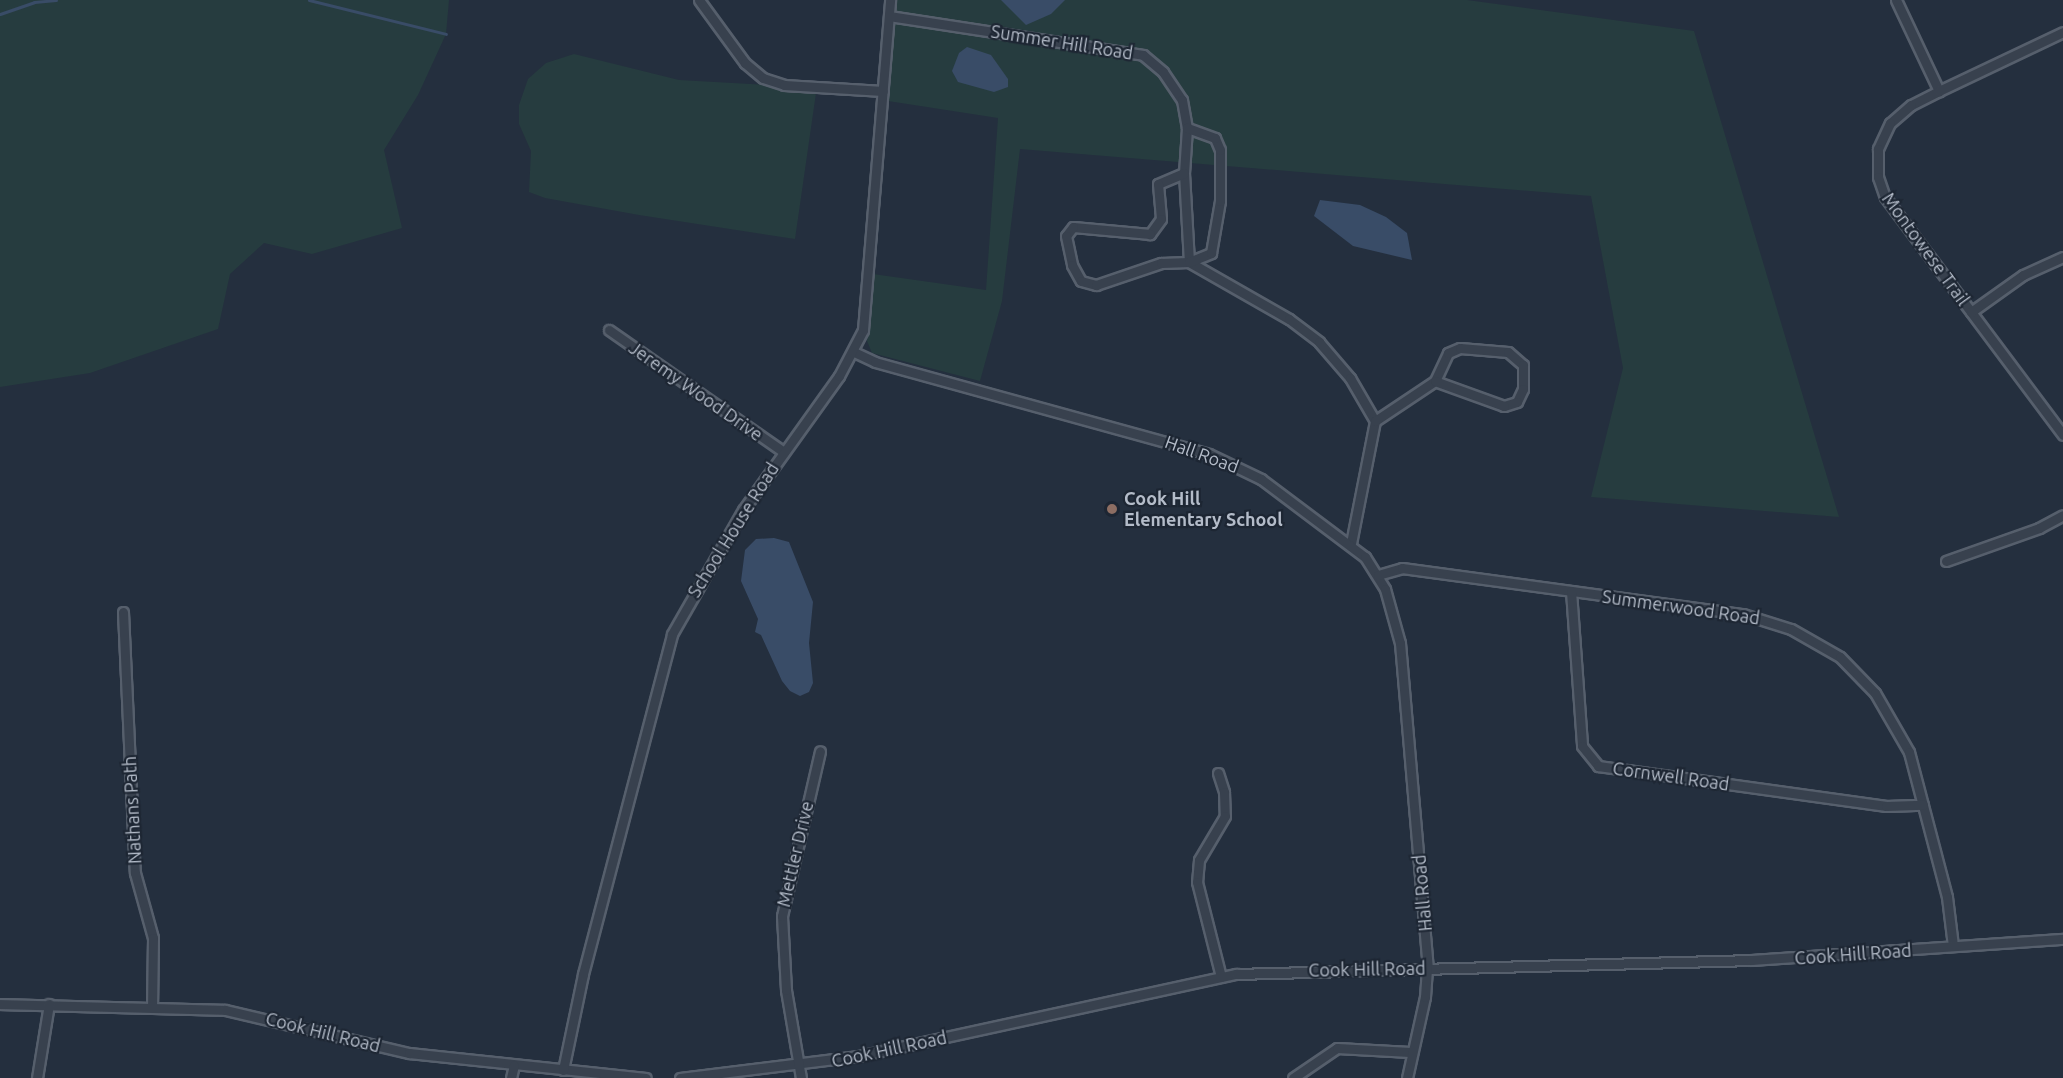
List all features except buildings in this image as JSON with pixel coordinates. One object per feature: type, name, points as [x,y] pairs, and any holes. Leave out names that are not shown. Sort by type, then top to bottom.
[{"type":"street","points":[[699,0],[745,63],[763,78],[784,85],[883,92]]},
{"type":"street","name":"School House Road","points":[[563,1070],[567,1038],[668,645],[701,577],[854,352],[863,330],[869,296],[890,0]]},
{"type":"street","points":[[1896,0],[1938,91]]},
{"type":"street","name":"Summer Hill Road","points":[[889,16],[1143,55],[1163,72],[1182,100],[1188,128],[1184,172],[1189,262]]},
{"type":"street","name":"Montowese Trail","points":[[2063,32],[1911,105],[1890,123],[1878,149],[1878,177],[1884,197],[2063,435]]},
{"type":"street","points":[[1184,172],[1158,184],[1161,219],[1157,229],[1150,234],[1085,226],[1073,227],[1066,236],[1072,265],[1081,280],[1096,285],[1161,262],[1189,262],[1211,253],[1220,201],[1220,150],[1215,138],[1188,128]]},
{"type":"street","points":[[1971,312],[2023,275],[2063,256]]},
{"type":"street","points":[[1189,262],[1289,319],[1319,342],[1350,378],[1375,421],[1367,478],[1352,543]]},
{"type":"street","name":"Jeremy Wood Drive","points":[[609,330],[784,452]]},
{"type":"street","points":[[1375,421],[1435,381],[1448,353],[1460,348],[1508,352],[1523,365],[1523,389],[1517,402],[1504,406],[1435,381]]},
{"type":"street","name":"Hall Road","points":[[854,352],[875,362],[1209,453],[1261,478],[1352,543],[1378,575],[1400,643],[1428,968],[1425,997],[1410,1052],[1407,1078]]},
{"type":"street","points":[[1946,561],[2039,528],[2063,515]]},
{"type":"street","name":"Summerwood Road","points":[[1378,575],[1402,568],[1743,614],[1773,622],[1812,640],[1840,657],[1882,702],[1909,752],[1947,897],[1953,946]]},
{"type":"street","name":"Cornwell Road","points":[[1571,591],[1582,746],[1598,765],[1886,806],[1923,805]]},
{"type":"street","name":"Nathans Path","points":[[123,612],[135,873],[153,938],[152,1006]]},
{"type":"street","name":"Mettler Drive","points":[[801,1078],[786,982],[782,916],[820,751]]},
{"type":"street","points":[[1218,773],[1224,792],[1225,816],[1199,860],[1197,882],[1221,977]]},
{"type":"street","name":"Cook Hill Road","points":[[681,1078],[798,1066],[886,1051],[1221,977],[1276,971],[1752,960],[2063,939]]},
{"type":"street","name":"Cook Hill Road","points":[[0,1004],[152,1006],[242,1013],[409,1053],[646,1078]]},
{"type":"street","points":[[37,1078],[49,1004]]},
{"type":"street","points":[[1293,1078],[1337,1048],[1410,1052]]},
{"type":"street","points":[[511,1078],[514,1065]]},
{"type":"green space","points":[[0,0],[449,0],[446,34],[418,95],[384,150],[402,228],[312,254],[264,243],[230,274],[218,329],[90,373],[0,387]]},
{"type":"green space","points":[[896,0],[1467,0],[1694,31],[1839,517],[1591,497],[1623,368],[1591,196],[1020,149],[1002,301],[980,381],[872,353],[867,341],[873,274],[986,290],[998,118],[888,101]]},
{"type":"green space","points":[[574,54],[679,80],[767,85],[816,93],[795,239],[639,215],[545,198],[529,192],[531,151],[519,124],[519,105],[528,79],[546,63]]},
{"type":"water","points":[[1001,0],[1065,0],[1051,14],[1026,25]]},
{"type":"water","points":[[967,47],[991,55],[1008,79],[1008,87],[994,92],[958,82],[952,71],[959,53]]},
{"type":"water","points":[[1320,200],[1360,205],[1386,217],[1407,233],[1412,260],[1353,246],[1314,216]]},
{"type":"water","points":[[774,538],[789,542],[813,602],[809,643],[813,683],[809,692],[800,696],[790,691],[782,681],[761,635],[755,632],[758,619],[741,581],[745,550],[756,539]]},
{"type":"waterway","points":[[0,14],[34,2],[56,0]]},
{"type":"waterway","points":[[309,0],[446,34]]},
{"type":"place","name":"Cook Hill Elementary School","points":[[1112,509]]}]
